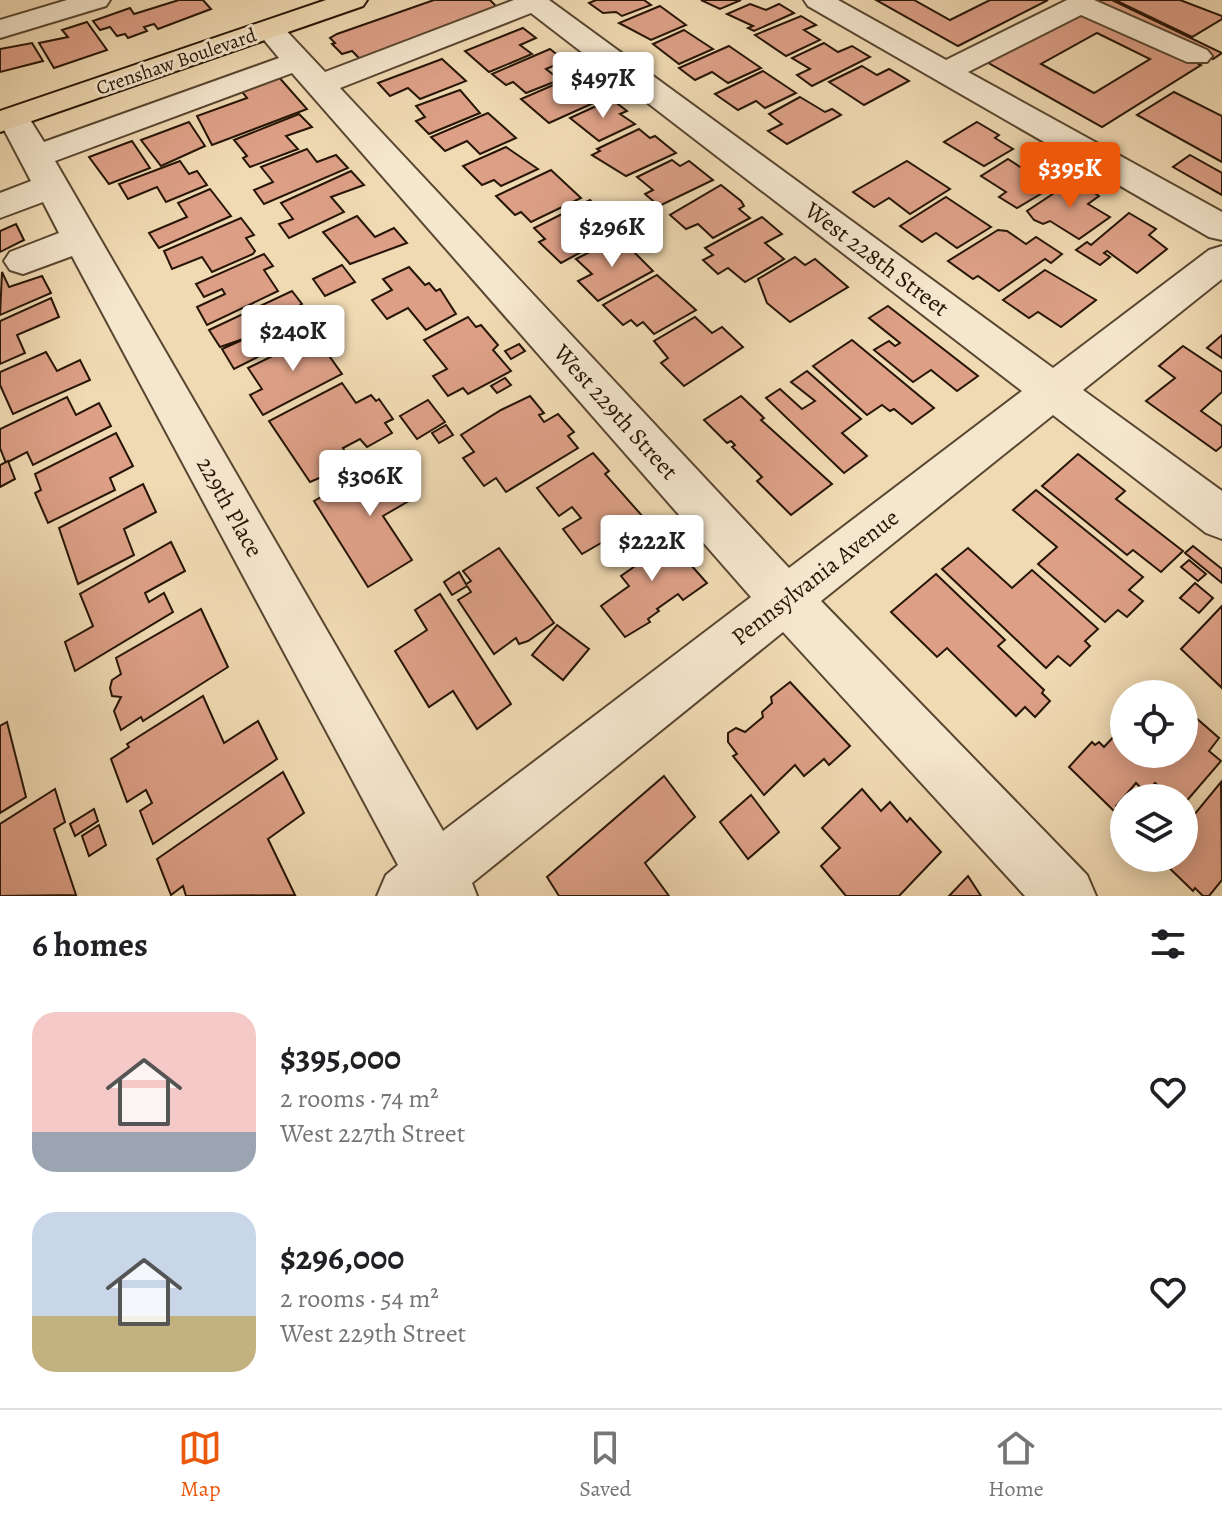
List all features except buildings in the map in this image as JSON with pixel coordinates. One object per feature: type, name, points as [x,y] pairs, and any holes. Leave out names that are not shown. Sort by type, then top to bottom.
[{"type":"main road","name":"Crenshaw Boulevard","points":[[6,119],[353,0]]},
{"type":"street","points":[[0,29],[96,0]]},
{"type":"street","points":[[818,0],[1222,228]]},
{"type":"street","points":[[939,68],[1059,0]]},
{"type":"street","points":[[0,206],[43,172],[309,73],[533,1]]},
{"type":"street","name":"West 228th Street","points":[[533,1],[1222,518]]},
{"type":"street","points":[[939,68],[1080,4],[1197,56]]},
{"type":"street","name":"West 229th Street","points":[[269,29],[786,600],[1066,896]]},
{"type":"street","name":"229th Place","points":[[6,119],[43,172],[80,239],[430,889]]},
{"type":"street","points":[[23,261],[80,239]]},
{"type":"street","name":"Pennsylvania Avenue","points":[[430,889],[786,600],[1222,259]]}]
